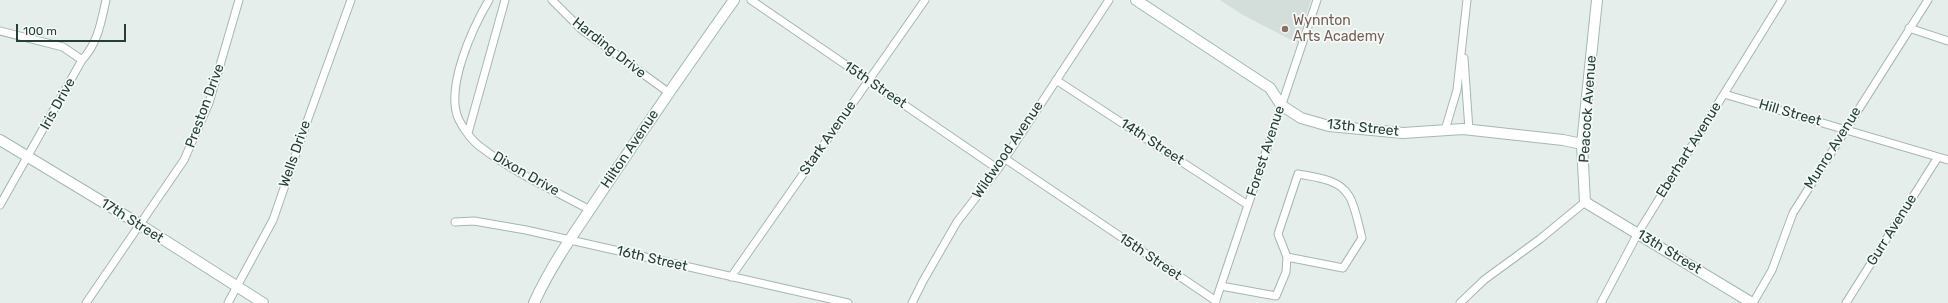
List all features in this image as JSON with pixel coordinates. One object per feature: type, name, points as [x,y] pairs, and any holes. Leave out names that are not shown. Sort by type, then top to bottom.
[{"type":"street","name":"Iris Drive","points":[[0,205],[82,60],[90,52],[96,39],[106,0]]},
{"type":"street","name":"Preston Drive","points":[[86,303],[184,160],[209,103],[239,0]]},
{"type":"street","name":"Wells Drive","points":[[228,303],[273,220],[351,0]]},
{"type":"street","name":"Dixon Drive","points":[[489,0],[478,19],[466,46],[458,78],[455,102],[459,119],[468,133],[481,148],[590,210]]},
{"type":"street","points":[[468,133],[504,0]]},
{"type":"street","name":"Harding Drive","points":[[552,0],[581,29],[668,92]]},
{"type":"street","name":"Hilton Avenue","points":[[534,303],[552,266],[569,240],[668,92],[734,0]]},
{"type":"street","name":"15th Street","points":[[751,0],[998,169]]},
{"type":"street","name":"Stark Avenue","points":[[731,277],[925,0]]},
{"type":"street","name":"Wildwood Avenue","points":[[912,303],[922,281],[957,222],[998,169],[1110,0]]},
{"type":"street","name":"13th Street","points":[[1136,0],[1270,88],[1281,105],[1300,118],[1329,126],[1403,133],[1469,130],[1562,140],[1582,144]]},
{"type":"street","name":"Forest Avenue","points":[[1215,302],[1317,0]]},
{"type":"street","points":[[1445,130],[1457,90],[1467,0]]},
{"type":"street","name":"Peacock Avenue","points":[[1585,202],[1582,144],[1597,0]]},
{"type":"street","name":"Eberhart Avenue","points":[[1601,303],[1638,233],[1782,0]]},
{"type":"street","name":"Munro Avenue","points":[[1753,303],[1772,270],[1793,213],[1928,0]]},
{"type":"street","points":[[1909,28],[1948,41]]},
{"type":"street","points":[[0,31],[63,47],[82,60]]},
{"type":"street","points":[[1463,46],[1469,130]]},
{"type":"street","name":"14th Street","points":[[1056,80],[1248,205]]},
{"type":"street","name":"Hill Street","points":[[1724,94],[1948,160]]},
{"type":"street","name":"17th Street","points":[[0,140],[139,224],[263,303]]},
{"type":"street","name":"Gurr Avenue","points":[[1846,303],[1938,157]]},
{"type":"street","name":"15th Street","points":[[1004,158],[1215,302]]},
{"type":"street","points":[[1221,286],[1276,296],[1286,272],[1287,257],[1278,234],[1298,174],[1322,178],[1340,186],[1349,196],[1362,238],[1343,268],[1287,257]]},
{"type":"street","points":[[1460,303],[1484,280],[1540,240],[1585,202]]},
{"type":"street","name":"13th Street","points":[[1585,202],[1753,303]]},
{"type":"street","name":"16th Street","points":[[455,222],[474,221],[569,240],[848,303]]},
{"type":"shaded area","name":"Wynnton Arts Academy","points":[[1220,0],[1311,0],[1297,43],[1243,15]]},
{"type":"place","name":"Wynnton Arts Academy","points":[[1285,29]]}]
